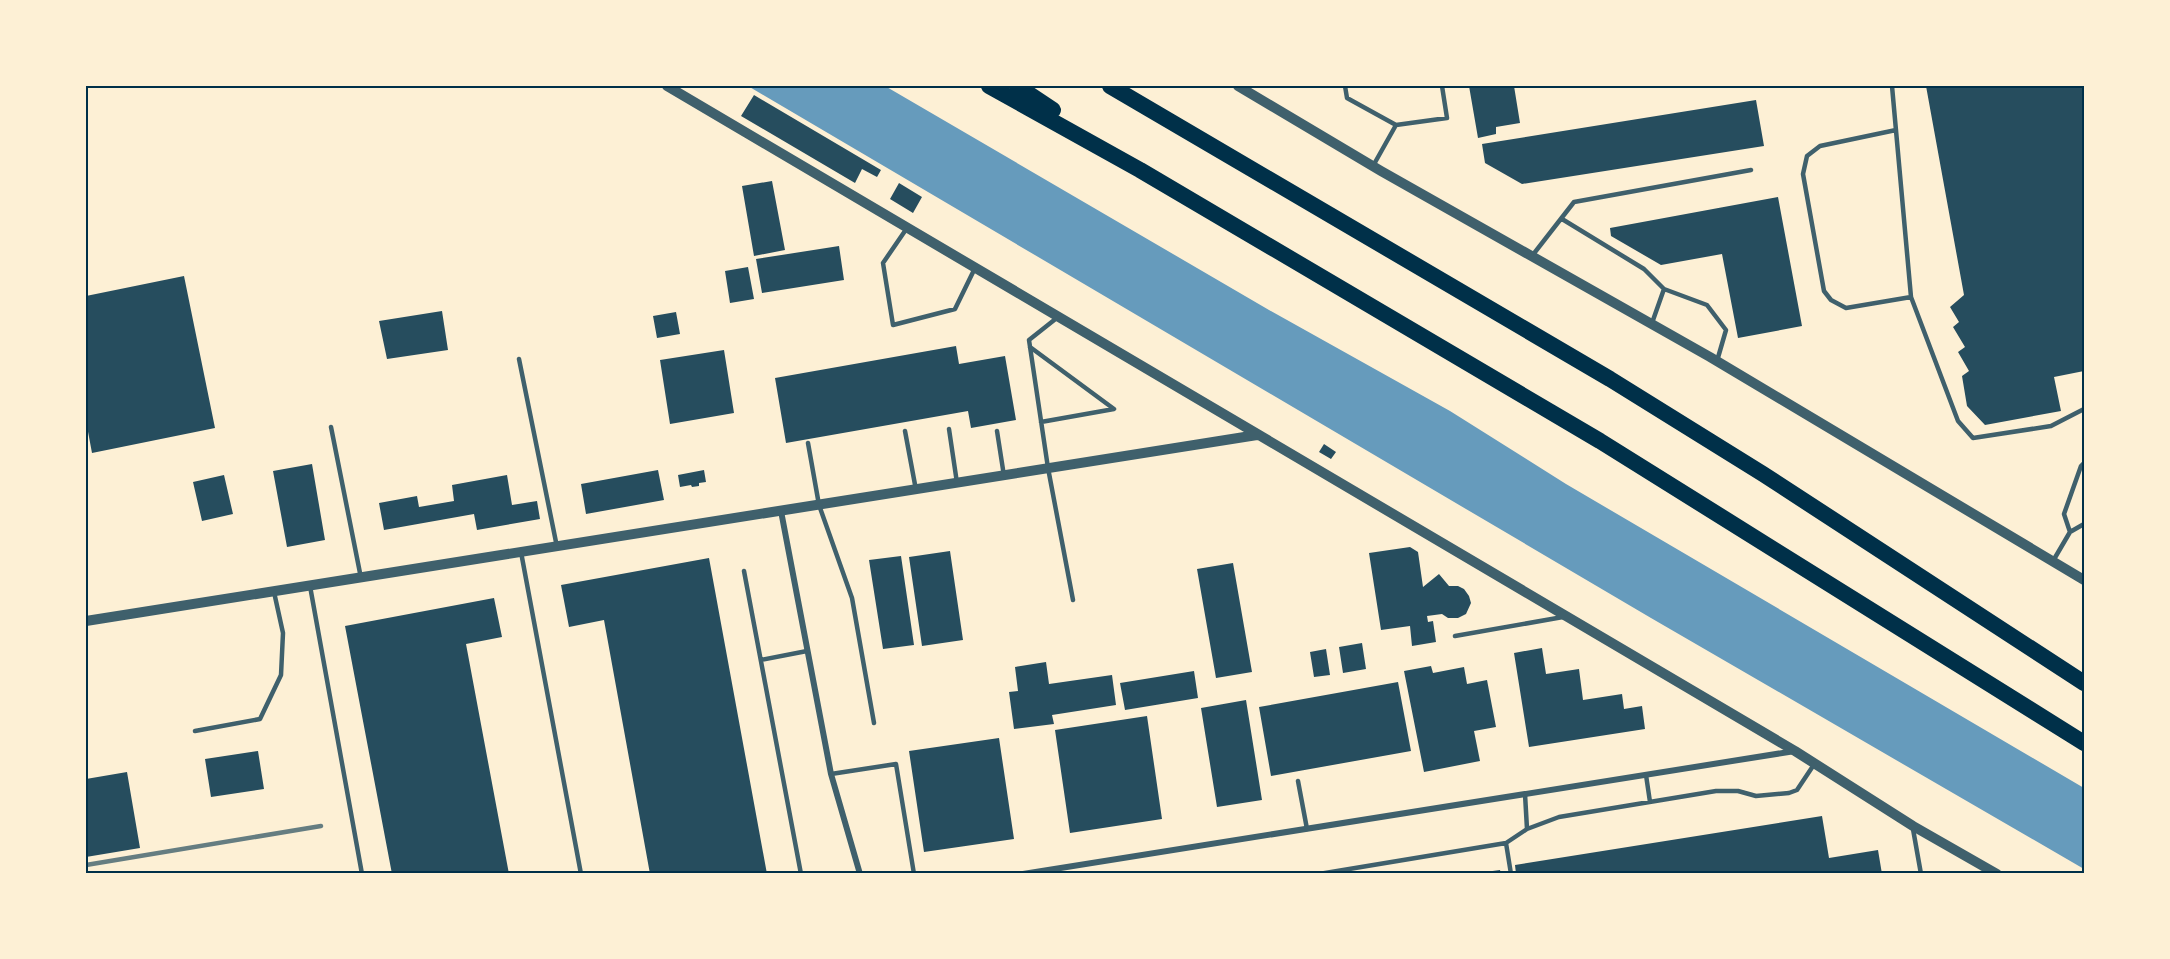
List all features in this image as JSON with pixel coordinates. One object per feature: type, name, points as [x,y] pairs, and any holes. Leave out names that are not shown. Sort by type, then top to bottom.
[{"type":"highway","points":[[989,86],[1140,170],[1600,441],[2085,744]]},
{"type":"highway","points":[[1017,86],[1140,170]]},
{"type":"highway","points":[[1110,86],[1610,379],[1763,474],[2085,683]]},
{"type":"highway","points":[[1962,605],[2048,673],[2085,696]]},
{"type":"street","points":[[667,86],[1795,751],[1913,826],[1997,873]]},
{"type":"street","points":[[1238,86],[1373,166],[1717,361],[2085,580]]},
{"type":"street","points":[[86,621],[1257,435]]},
{"type":"street","points":[[781,511],[831,774],[860,873]]},
{"type":"street","points":[[1023,873],[1795,751]]},
{"type":"lane","points":[[1345,86],[1347,98],[1396,125],[1447,118],[1442,86]]},
{"type":"lane","points":[[1892,86],[1911,297],[1958,422],[1973,438],[2051,426],[2085,409]]},
{"type":"lane","points":[[1373,166],[1396,125]]},
{"type":"lane","points":[[1896,130],[1820,146],[1807,156],[1803,174],[1824,291],[1831,300],[1846,308],[1911,297]]},
{"type":"lane","points":[[1532,256],[1574,202],[1751,170]]},
{"type":"lane","points":[[1562,219],[1644,269],[1664,289],[1707,305],[1726,330],[1717,361]]},
{"type":"lane","points":[[907,228],[883,262],[893,325],[955,309],[975,268]]},
{"type":"lane","points":[[1651,324],[1664,289]]},
{"type":"lane","points":[[1058,317],[1029,340],[1048,468],[1073,600]]},
{"type":"lane","points":[[1030,347],[1114,408],[1041,422]]},
{"type":"lane","points":[[519,359],[557,546]]},
{"type":"lane","points":[[331,428],[361,578]]},
{"type":"lane","points":[[949,429],[957,483]]},
{"type":"lane","points":[[905,431],[916,490]]},
{"type":"lane","points":[[997,431],[1004,476]]},
{"type":"lane","points":[[808,443],[819,505],[852,598],[874,723]]},
{"type":"lane","points":[[2070,532],[2064,514],[2080,466],[2085,463]]},
{"type":"lane","points":[[2053,561],[2070,532],[2085,524]]},
{"type":"lane","points":[[521,552],[581,873]]},
{"type":"lane","points":[[744,571],[801,873]]},
{"type":"lane","points":[[310,586],[362,873]]},
{"type":"lane","points":[[195,731],[260,719],[281,675],[283,633],[274,592]]},
{"type":"lane","points":[[1455,636],[1566,616]]},
{"type":"lane","points":[[761,660],[807,651]]},
{"type":"lane","points":[[1319,873],[1506,843],[1527,829],[1559,817],[1716,791],[1738,791],[1756,796],[1789,794],[1797,790],[1815,763]]},
{"type":"lane","points":[[831,774],[896,764],[915,873]]},
{"type":"lane","points":[[1646,775],[1650,802]]},
{"type":"lane","points":[[1298,780],[1307,829]]},
{"type":"lane","points":[[1525,794],[1527,829]]},
{"type":"lane","points":[[1913,826],[1921,873]]},
{"type":"lane","points":[[1506,843],[1511,873]]},
{"type":"water","points":[[748,86],[885,86],[1269,310],[1450,411],[1566,484],[2084,788],[2084,869],[1651,618]]},
{"type":"building","points":[[1469,86],[1514,86],[1520,123],[1496,127],[1496,134],[1478,138]]},
{"type":"building","points":[[1926,86],[2084,86],[2084,371],[2054,377],[2061,411],[1985,425],[1967,406],[1962,376],[1969,371],[1958,352],[1965,347],[1953,327],[1959,322],[1950,307],[1964,295]]},
{"type":"building","points":[[754,95],[881,170],[877,177],[862,169],[855,183],[741,116]]},
{"type":"building","points":[[1756,100],[1764,146],[1522,184],[1485,163],[1482,144]]},
{"type":"building","points":[[772,181],[785,250],[754,256],[742,186]]},
{"type":"building","points":[[899,183],[922,197],[913,213],[890,199]]},
{"type":"building","points":[[1778,197],[1802,326],[1738,338],[1722,254],[1661,265],[1611,236],[1610,228]]},
{"type":"building","points":[[839,246],[844,280],[762,293],[756,259]]},
{"type":"building","points":[[748,267],[754,299],[730,303],[725,271]]},
{"type":"building","points":[[184,276],[215,428],[92,453],[86,421],[86,296]]},
{"type":"building","points":[[442,311],[448,350],[387,359],[379,321]]},
{"type":"building","points":[[676,312],[680,334],[657,338],[653,316]]},
{"type":"building","points":[[956,346],[959,364],[1005,356],[1016,420],[971,428],[968,411],[786,443],[775,378]]},
{"type":"building","points":[[724,350],[734,413],[670,424],[660,360]]},
{"type":"building","points":[[1324,444],[1336,452],[1331,459],[1319,452]]},
{"type":"building","points":[[312,464],[325,540],[287,547],[273,471]]},
{"type":"building","points":[[658,470],[664,500],[586,514],[581,484]]},
{"type":"building","points":[[704,470],[706,482],[699,483],[699,486],[680,487],[678,475]]},
{"type":"building","points":[[224,475],[233,514],[202,521],[193,482]]},
{"type":"building","points":[[507,475],[512,505],[537,501],[540,519],[477,530],[474,514],[384,530],[379,503],[417,496],[419,507],[454,501],[452,485]]},
{"type":"building","points":[[1410,547],[1418,552],[1423,587],[1439,574],[1449,586],[1464,589],[1471,603],[1466,614],[1458,618],[1448,618],[1442,614],[1427,616],[1428,622],[1433,621],[1436,642],[1412,646],[1410,626],[1381,630],[1369,553]]},
{"type":"building","points":[[950,551],[963,640],[922,646],[909,557]]},
{"type":"building","points":[[901,556],[914,645],[883,649],[869,560]]},
{"type":"building","points":[[709,558],[767,874],[650,874],[604,620],[569,627],[561,585]]},
{"type":"building","points":[[1233,563],[1252,672],[1216,678],[1197,569]]},
{"type":"building","points":[[494,598],[502,637],[466,644],[509,874],[392,874],[345,626]]},
{"type":"building","points":[[1362,643],[1366,669],[1343,673],[1339,647]]},
{"type":"building","points":[[1542,648],[1546,674],[1579,669],[1583,700],[1622,694],[1624,709],[1642,706],[1645,729],[1529,747],[1514,653]]},
{"type":"building","points":[[1326,649],[1330,675],[1314,677],[1310,652]]},
{"type":"building","points":[[1046,662],[1049,684],[1112,675],[1116,705],[1052,715],[1054,724],[1014,729],[1009,692],[1018,691],[1015,667]]},
{"type":"building","points":[[1431,666],[1433,673],[1464,667],[1467,684],[1487,680],[1496,727],[1474,731],[1480,761],[1424,772],[1404,671]]},
{"type":"building","points":[[1194,671],[1198,698],[1125,710],[1120,683]]},
{"type":"building","points":[[1398,682],[1411,751],[1271,776],[1259,707]]},
{"type":"building","points":[[1246,700],[1262,800],[1217,807],[1201,708]]},
{"type":"building","points":[[1147,716],[1162,819],[1070,833],[1055,730]]},
{"type":"building","points":[[999,738],[1014,839],[924,852],[909,751]]},
{"type":"building","points":[[258,751],[264,789],[211,797],[205,759]]},
{"type":"building","points":[[127,772],[140,848],[86,857],[86,779]]},
{"type":"building","points":[[1822,816],[1829,858],[1878,850],[1882,874],[1516,874],[1515,865]]},
{"type":"building","points":[[1500,870],[1501,874],[1485,874],[1485,872]]},
{"type":"railway","points":[[86,865],[321,826]]}]
